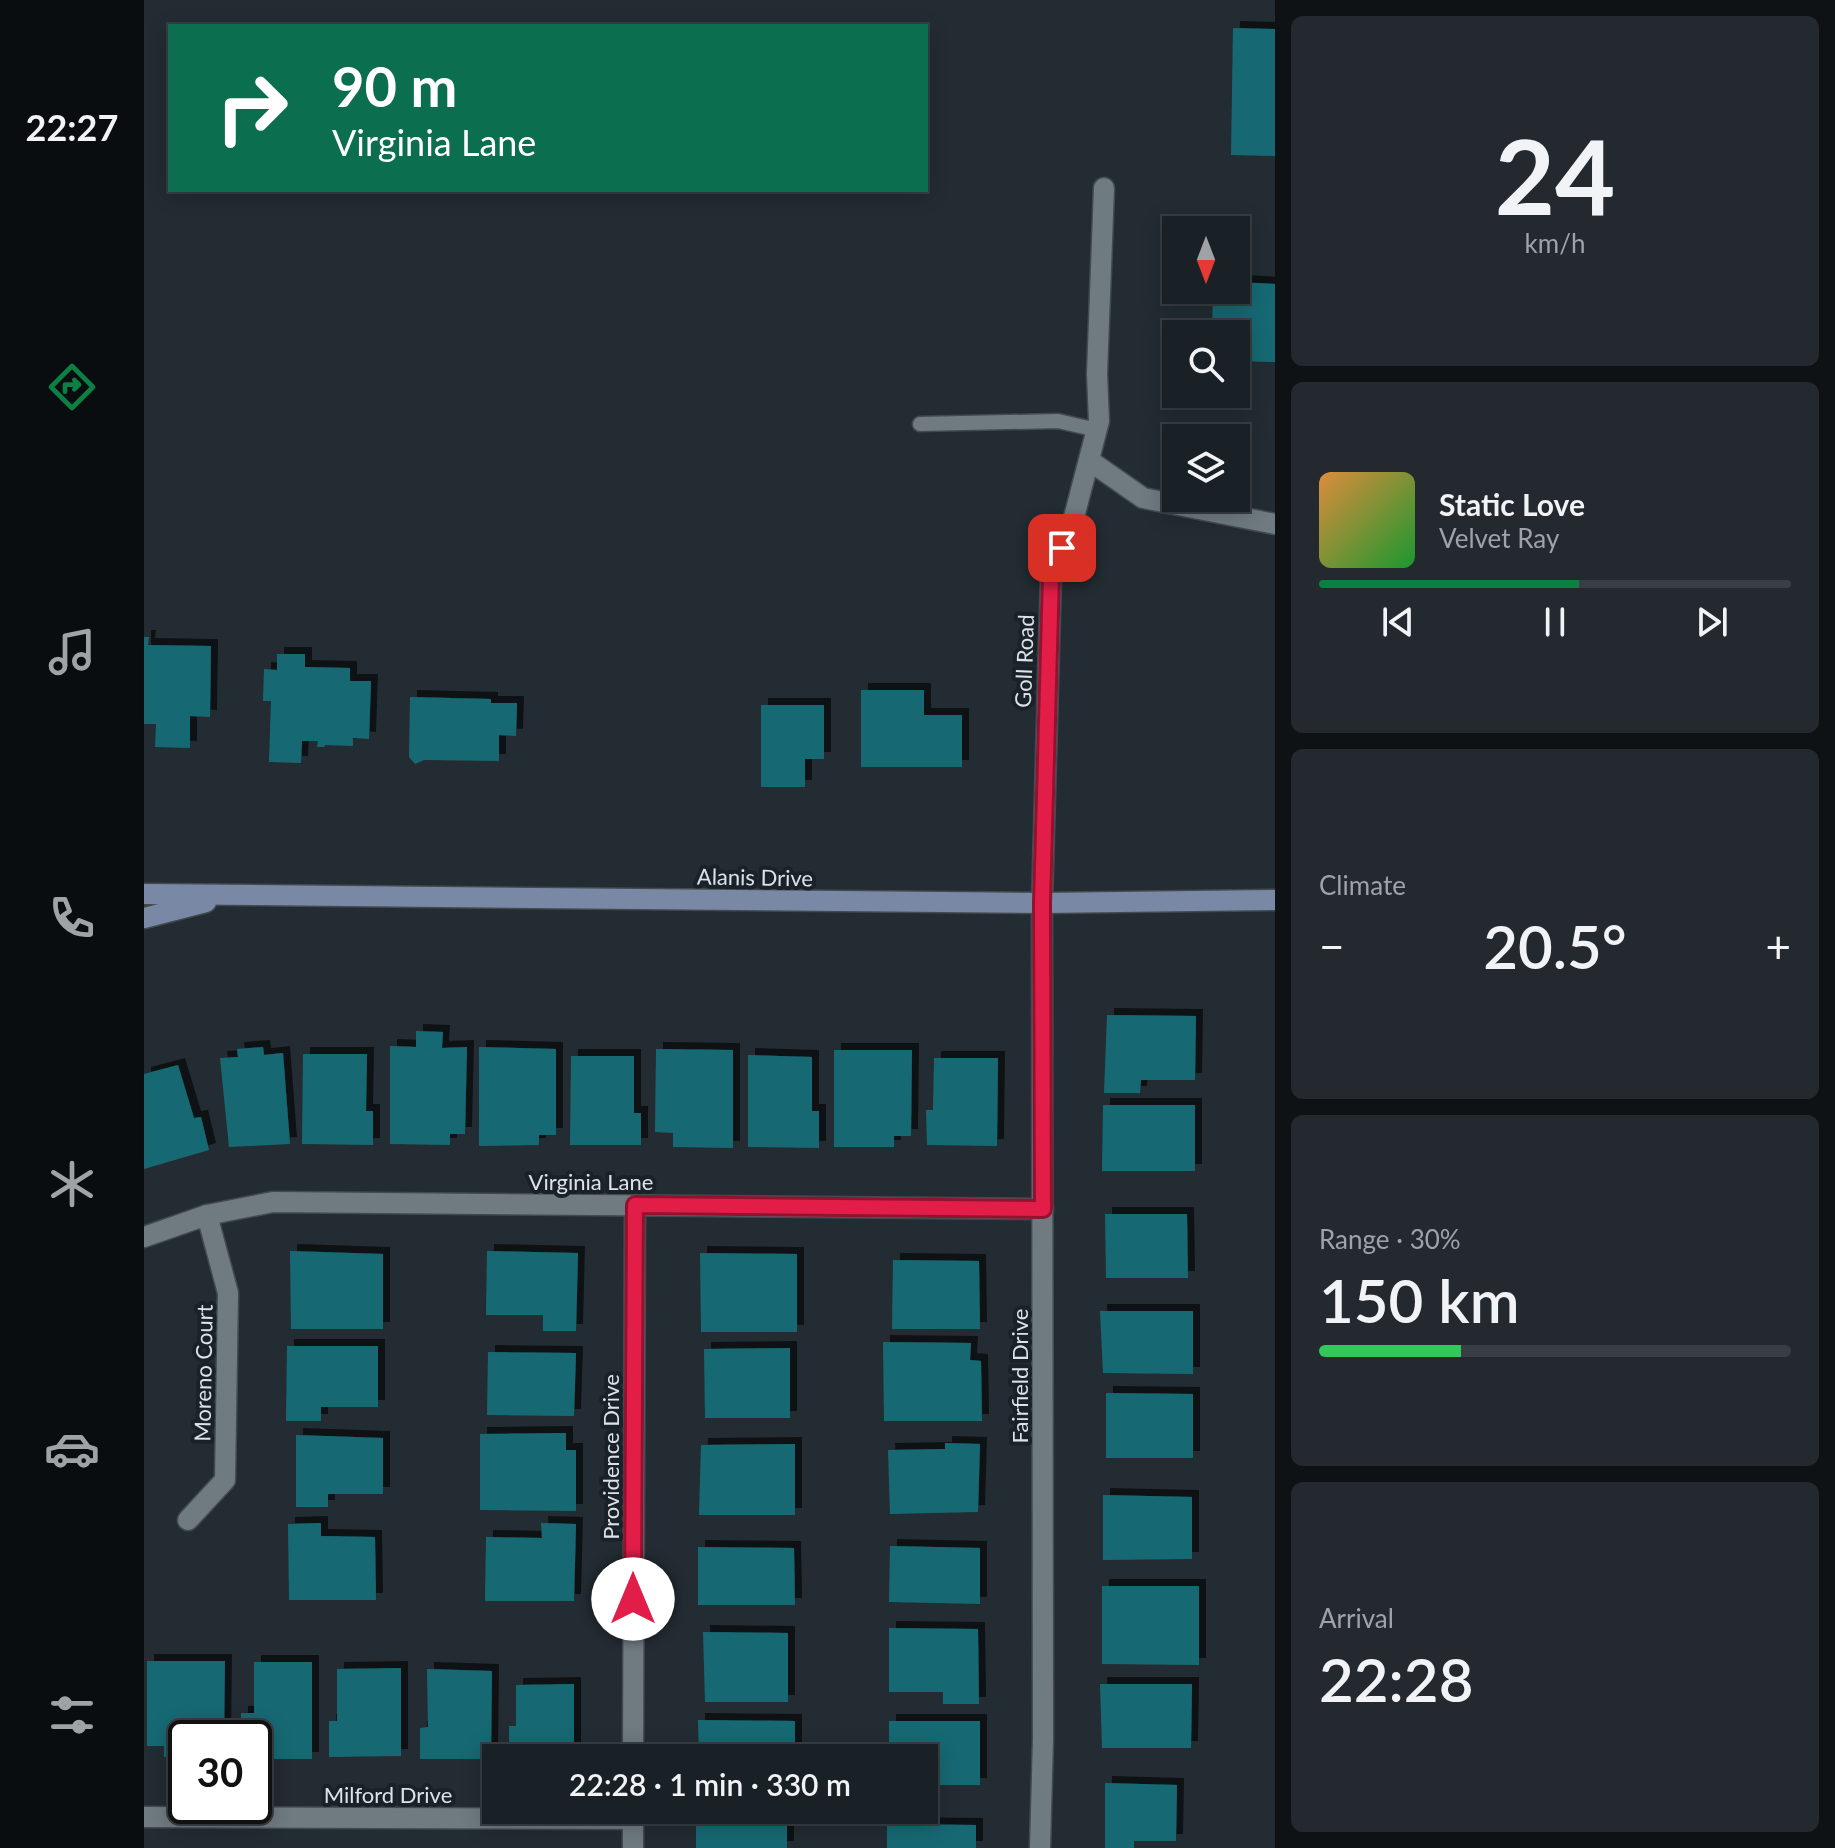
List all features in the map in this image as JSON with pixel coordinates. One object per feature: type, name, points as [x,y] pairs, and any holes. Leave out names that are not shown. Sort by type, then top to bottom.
[{"type":"main road","name":"Alanis Drive","points":[[144,894],[1042,903],[1275,900]]},
{"type":"main road","name":"Alanis Drive","points":[[144,918],[234,895]]},
{"type":"street","name":"Goll Road","points":[[1042,903],[1051,576],[1073,521],[1097,430],[1104,188]]},
{"type":"street","points":[[1090,461],[1143,498],[1275,524]]},
{"type":"street","name":"Fairfield Drive","points":[[1040,1848],[1042,903]]},
{"type":"street","name":"Virginia Lane","points":[[144,1237],[207,1215],[273,1202],[1043,1209]]},
{"type":"street","name":"Providence Drive","points":[[633,1744],[635,1205]]},
{"type":"street","name":"Moreno Court","points":[[188,1520],[225,1480],[228,1293],[207,1215]]},
{"type":"street","name":"Milford Drive","points":[[144,1817],[482,1815]]},
{"type":"street","points":[[633,1824],[633,1848]]},
{"type":"lane","points":[[920,424],[1058,421],[1097,430]]},
{"type":"building","points":[[1233,28],[1275,29],[1275,156],[1231,155]]},
{"type":"building","points":[[1250,283],[1275,284],[1275,362],[1250,361],[1250,320],[1212,320],[1213,304],[1250,304]]},
{"type":"building","points":[[144,637],[149,637],[148,645],[211,646],[210,717],[190,716],[190,748],[155,747],[156,724],[144,724]]},
{"type":"building","points":[[277,654],[305,654],[305,667],[350,668],[350,681],[371,681],[369,739],[353,738],[353,746],[324,747],[317,747],[318,741],[302,741],[301,763],[269,762],[271,701],[263,701],[264,669],[277,670]]},
{"type":"building","points":[[861,690],[924,690],[924,715],[962,715],[962,767],[861,767]]},
{"type":"building","points":[[410,697],[491,699],[491,703],[517,703],[516,736],[499,735],[499,761],[424,760],[415,764],[409,757]]},
{"type":"building","points":[[761,705],[824,705],[824,759],[805,759],[805,787],[761,787]]},
{"type":"building","points":[[1107,1015],[1196,1016],[1195,1080],[1141,1080],[1140,1093],[1104,1093]]},
{"type":"building","points":[[416,1031],[443,1032],[442,1048],[467,1047],[465,1134],[450,1134],[450,1145],[390,1144],[390,1046],[416,1047]]},
{"type":"building","points":[[263,1047],[264,1055],[283,1053],[290,1144],[229,1147],[220,1058],[238,1057],[237,1049]]},
{"type":"building","points":[[479,1047],[556,1049],[556,1135],[539,1135],[539,1145],[479,1146]]},
{"type":"building","points":[[656,1049],[733,1050],[733,1148],[673,1147],[673,1133],[655,1132]]},
{"type":"building","points":[[834,1050],[912,1050],[911,1136],[894,1136],[894,1147],[834,1147]]},
{"type":"building","points":[[303,1054],[367,1054],[366,1111],[373,1111],[373,1145],[302,1144]]},
{"type":"building","points":[[748,1055],[812,1057],[812,1111],[819,1111],[819,1148],[748,1147]]},
{"type":"building","points":[[571,1056],[634,1056],[634,1113],[641,1113],[641,1145],[570,1145]]},
{"type":"building","points":[[934,1058],[998,1058],[997,1146],[927,1145],[926,1110],[933,1110]]},
{"type":"building","points":[[178,1065],[194,1118],[201,1117],[209,1150],[144,1169],[144,1074]]},
{"type":"building","points":[[1103,1105],[1195,1105],[1195,1171],[1102,1171]]},
{"type":"building","points":[[1105,1214],[1187,1214],[1188,1278],[1106,1278]]},
{"type":"building","points":[[290,1251],[383,1254],[383,1329],[291,1329]]},
{"type":"building","points":[[487,1251],[578,1253],[576,1331],[543,1331],[543,1315],[486,1315]]},
{"type":"building","points":[[700,1253],[797,1254],[797,1332],[701,1332]]},
{"type":"building","points":[[893,1260],[979,1261],[980,1329],[892,1329]]},
{"type":"building","points":[[1100,1311],[1193,1311],[1193,1374],[1103,1373]]},
{"type":"building","points":[[883,1342],[971,1343],[970,1360],[981,1361],[982,1421],[884,1421]]},
{"type":"building","points":[[287,1346],[378,1346],[378,1407],[321,1407],[321,1421],[286,1421]]},
{"type":"building","points":[[790,1348],[790,1418],[705,1418],[704,1349]]},
{"type":"building","points":[[488,1352],[576,1353],[574,1416],[487,1415]]},
{"type":"building","points":[[1106,1393],[1193,1394],[1193,1458],[1106,1458]]},
{"type":"building","points":[[566,1433],[566,1450],[576,1450],[576,1511],[480,1510],[480,1434]]},
{"type":"building","points":[[296,1435],[383,1438],[383,1494],[328,1494],[328,1507],[296,1507]]},
{"type":"building","points":[[945,1443],[980,1444],[978,1512],[890,1514],[888,1450],[945,1449]]},
{"type":"building","points":[[795,1444],[795,1515],[699,1515],[701,1445]]},
{"type":"building","points":[[1103,1495],[1192,1497],[1192,1559],[1103,1560]]},
{"type":"building","points":[[321,1523],[321,1536],[375,1537],[376,1600],[289,1600],[288,1524]]},
{"type":"building","points":[[541,1523],[576,1524],[574,1601],[485,1601],[486,1537],[542,1538]]},
{"type":"building","points":[[890,1546],[980,1548],[980,1604],[889,1602]]},
{"type":"building","points":[[698,1547],[794,1548],[795,1605],[698,1605]]},
{"type":"building","points":[[1102,1586],[1199,1586],[1199,1665],[1102,1664]]},
{"type":"building","points":[[889,1628],[978,1629],[979,1704],[943,1704],[943,1692],[889,1692]]},
{"type":"building","points":[[703,1632],[788,1633],[788,1702],[705,1702]]},
{"type":"building","points":[[147,1661],[225,1661],[224,1720],[168,1720],[168,1757],[164,1757],[164,1746],[147,1746]]},
{"type":"building","points":[[254,1662],[312,1662],[312,1759],[272,1759],[272,1720],[241,1720],[241,1713],[254,1713]]},
{"type":"building","points":[[401,1668],[401,1756],[329,1757],[329,1721],[337,1721],[337,1669]]},
{"type":"building","points":[[427,1669],[492,1671],[491,1744],[482,1744],[482,1759],[420,1759],[420,1728],[428,1727]]},
{"type":"building","points":[[574,1684],[574,1744],[509,1744],[509,1726],[516,1726],[516,1685]]},
{"type":"building","points":[[1100,1684],[1192,1684],[1191,1748],[1102,1748]]},
{"type":"building","points":[[698,1720],[795,1721],[795,1744],[699,1744]]},
{"type":"building","points":[[889,1721],[980,1721],[980,1785],[938,1785],[938,1744],[889,1744]]},
{"type":"building","points":[[1105,1783],[1177,1785],[1176,1841],[1134,1841],[1134,1848],[1105,1848]]},
{"type":"building","points":[[696,1824],[787,1824],[787,1848],[696,1848]]},
{"type":"building","points":[[887,1824],[976,1825],[976,1848],[887,1848]]},
{"type":"route","points":[[633,1599],[635,1205],[1043,1209],[1042,903],[1051,576],[1062,548]]}]
